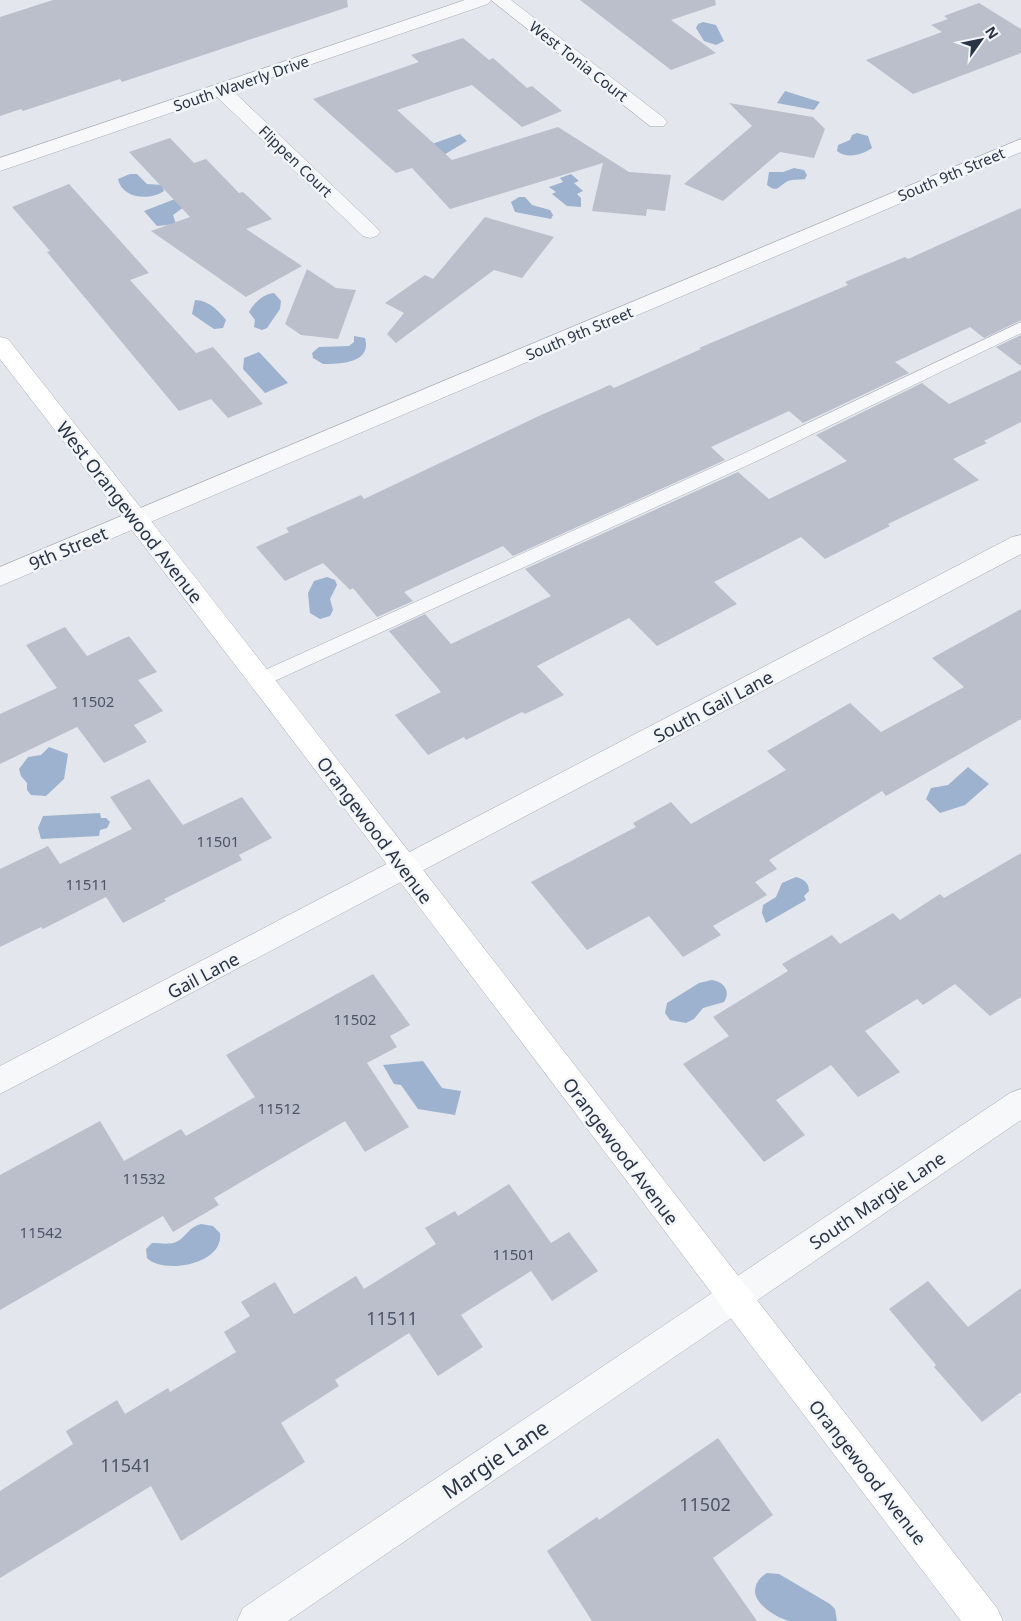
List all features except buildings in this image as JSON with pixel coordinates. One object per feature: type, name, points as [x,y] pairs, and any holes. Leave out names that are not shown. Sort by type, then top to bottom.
[{"type":"main road","name":"West Orangewood Avenue","points":[[0,344],[262,680]]},
{"type":"main road","name":"Orangewood Avenue","points":[[262,680],[405,870],[984,1621]]},
{"type":"street","name":"South Waverly Drive","points":[[0,165],[482,0]]},
{"type":"street","name":"West Tonia Court","points":[[500,0],[657,122]]},
{"type":"street","name":"Flippen Court","points":[[221,90],[370,232]]},
{"type":"street","name":"South 9th Street","points":[[136,520],[1021,145]]},
{"type":"street","name":"9th Street","points":[[0,577],[136,520]]},
{"type":"street","name":"South Gail Lane","points":[[405,870],[1021,543]]},
{"type":"street","name":"Gail Lane","points":[[0,1082],[405,870]]},
{"type":"street","name":"South Margie Lane","points":[[734,1298],[1021,1103]]},
{"type":"street","name":"Margie Lane","points":[[256,1621],[734,1298]]},
{"type":"lane","points":[[262,680],[753,456],[1021,326]]},
{"type":"water","points":[[703,22],[716,25],[724,41],[716,45],[704,41],[696,28],[698,24]]},
{"type":"water","points":[[785,91],[820,102],[814,110],[777,103]]},
{"type":"water","points":[[857,133],[868,136],[872,148],[864,153],[855,155],[845,155],[837,151],[838,145],[850,140],[852,135]]},
{"type":"water","points":[[460,134],[467,141],[432,162],[418,149]]},
{"type":"water","points":[[794,168],[804,170],[807,175],[805,179],[788,181],[776,189],[767,185],[769,172],[783,172]]},
{"type":"water","points":[[130,174],[137,174],[147,184],[162,185],[164,191],[144,197],[125,191],[118,179]]},
{"type":"water","points":[[571,174],[579,181],[574,183],[583,191],[577,194],[581,198],[581,207],[567,206],[552,194],[556,192],[549,187],[563,182],[560,178]]},
{"type":"water","points":[[519,197],[525,197],[532,205],[550,210],[553,215],[551,219],[515,212],[511,202]]},
{"type":"water","points":[[175,199],[184,207],[173,215],[176,224],[157,226],[144,211]]},
{"type":"water","points":[[274,293],[281,301],[280,309],[267,328],[262,330],[254,327],[255,320],[249,312],[253,305],[266,295]]},
{"type":"water","points":[[195,300],[200,300],[212,306],[220,313],[226,320],[223,328],[214,329],[192,314]]},
{"type":"water","points":[[354,336],[365,338],[366,346],[364,353],[360,357],[346,362],[330,364],[323,364],[313,358],[312,353],[319,347],[349,346],[354,342]]},
{"type":"water","points":[[259,352],[288,383],[265,393],[243,369],[244,358]]},
{"type":"water","points":[[327,577],[335,580],[337,585],[330,599],[333,610],[330,616],[320,619],[310,613],[308,593],[314,581]]},
{"type":"water","points":[[49,747],[68,754],[64,779],[46,796],[31,795],[27,790],[27,783],[21,776],[19,769],[28,757],[41,755]]},
{"type":"water","points":[[968,767],[989,784],[965,805],[940,813],[926,799],[931,788],[948,785]]},
{"type":"water","points":[[100,813],[101,818],[106,818],[110,822],[107,828],[100,830],[99,836],[41,839],[38,828],[43,816]]},
{"type":"water","points":[[796,877],[808,885],[809,891],[804,896],[806,900],[766,923],[762,913],[763,905],[776,897],[782,883]]},
{"type":"water","points":[[712,980],[720,983],[725,988],[727,994],[724,1002],[703,1008],[694,1019],[686,1023],[670,1020],[665,1013],[667,1003],[699,983]]},
{"type":"water","points":[[423,1061],[442,1088],[461,1091],[455,1115],[418,1109],[401,1085],[394,1084],[383,1065]]},
{"type":"water","points":[[201,1224],[213,1226],[220,1233],[219,1244],[212,1253],[202,1260],[177,1266],[154,1263],[147,1258],[146,1249],[152,1243],[175,1243],[192,1228]]},
{"type":"water","points":[[767,1573],[779,1574],[830,1604],[835,1609],[837,1621],[790,1621],[768,1611],[759,1602],[755,1592],[758,1581]]}]
